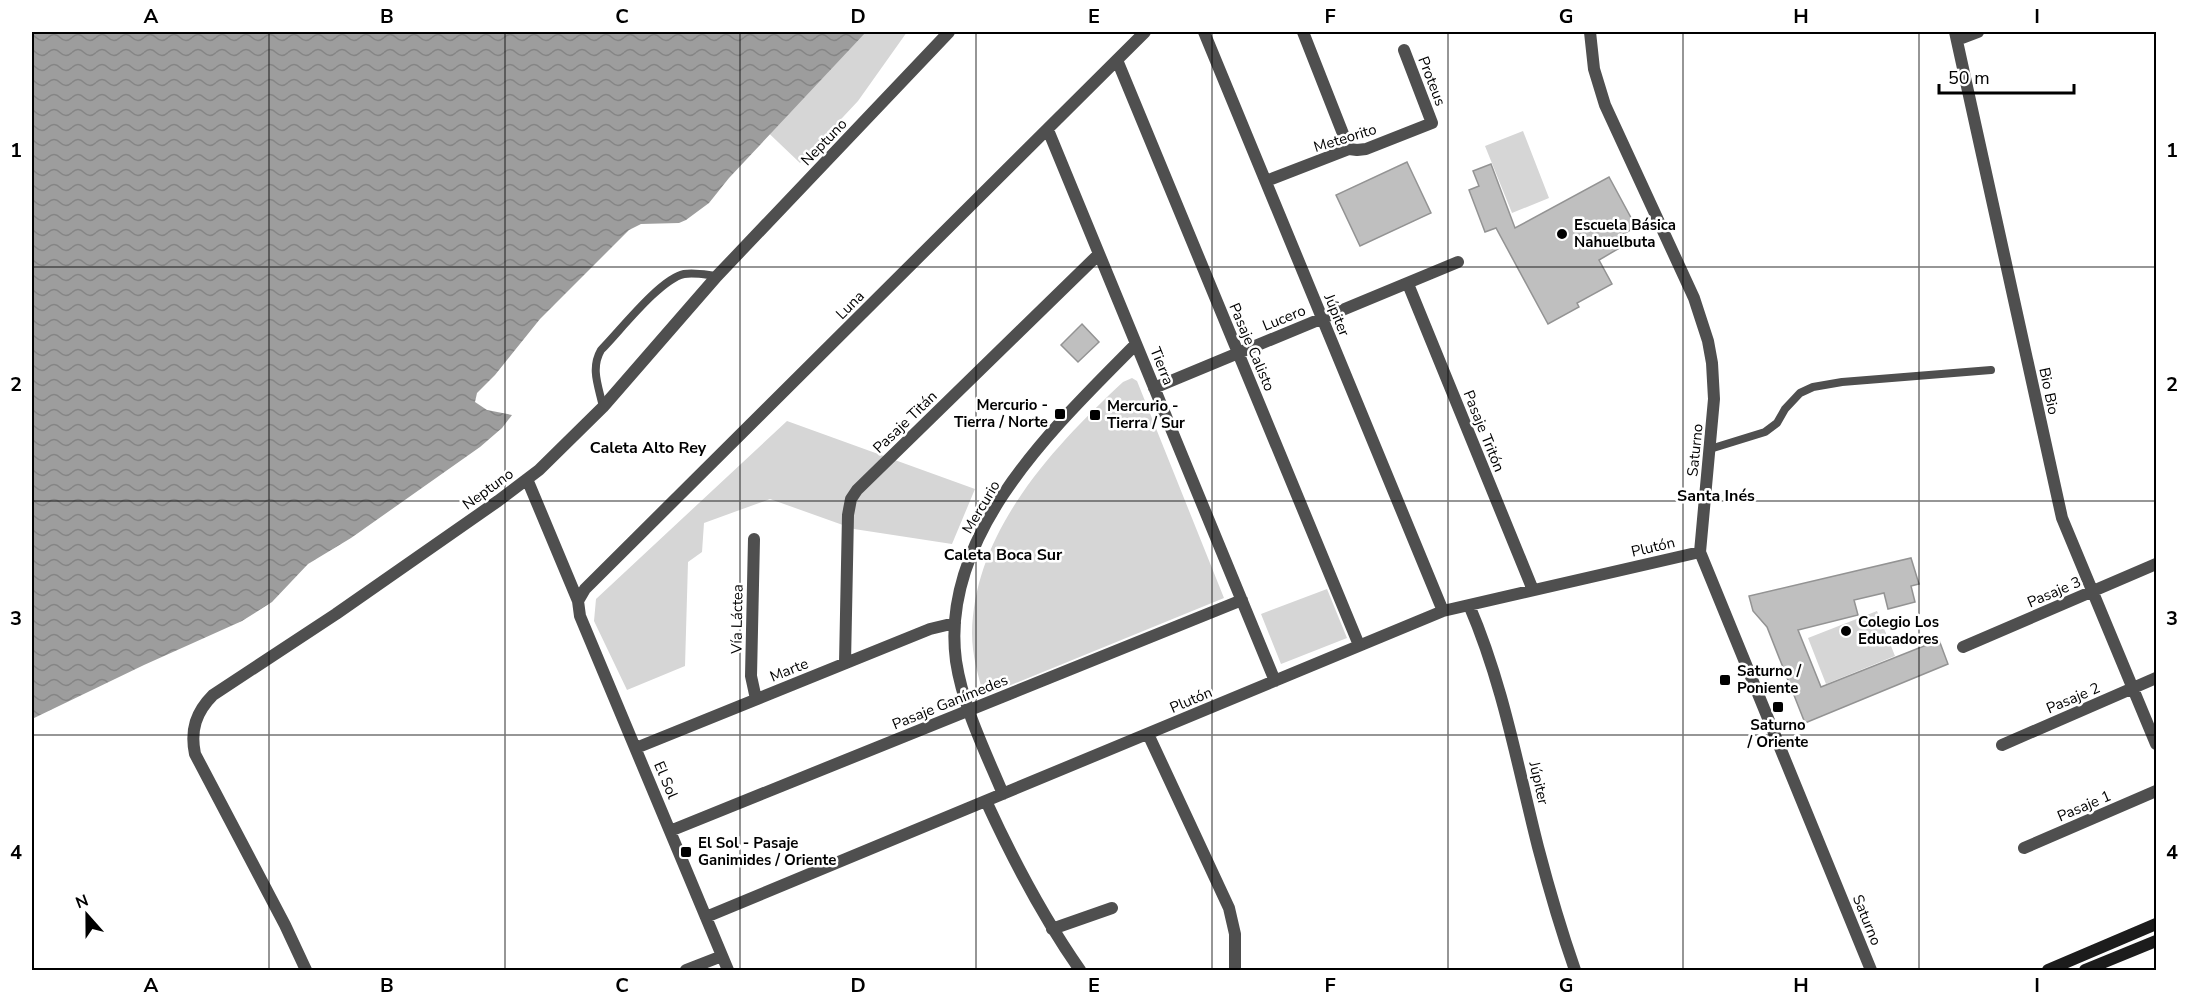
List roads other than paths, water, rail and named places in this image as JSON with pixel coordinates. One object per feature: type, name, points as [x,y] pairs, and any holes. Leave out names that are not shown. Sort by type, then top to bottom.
[{"type":"street","name":"Neptuno","points":[[306,970],[281,915],[195,754],[192,731],[199,712],[213,695],[355,601],[498,501],[563,448],[603,407],[717,276],[949,32]]},
{"type":"street","name":"Luna","points":[[578,601],[585,589],[1145,32]]},
{"type":"street","name":"Júpiter","points":[[1204,32],[1443,611]]},
{"type":"street","points":[[1303,32],[1349,148]]},
{"type":"street","name":"Saturno","points":[[1590,32],[1594,69],[1605,105],[1702,319],[1710,352],[1714,381],[1700,552],[1871,970]]},
{"type":"street","points":[[1956,36],[1978,32]]},
{"type":"street","name":"Bio Bio","points":[[1956,36],[2060,511],[2091,592],[2157,744]]},
{"type":"street","name":"Proteus","points":[[1404,51],[1432,123]]},
{"type":"street","name":"Pasaje Calisto","points":[[1117,60],[1359,645]]},
{"type":"street","name":"Meteorito","points":[[1266,182],[1349,148],[1361,150],[1432,123]]},
{"type":"street","name":"Tierra","points":[[1048,130],[1275,681]]},
{"type":"street","name":"Pasaje Titán","points":[[845,663],[848,515],[851,499],[856,490],[1099,254]]},
{"type":"street","name":"Lucero","points":[[1154,388],[1458,262]]},
{"type":"street","name":"Pasaje Tritón","points":[[1408,284],[1533,590]]},
{"type":"street","name":"Mercurio","points":[[1003,794],[969,711],[958,668],[955,623],[958,599],[972,553],[982,532],[1010,487],[1060,421],[1136,344]]},
{"type":"street","name":"El Sol","points":[[527,479],[578,601],[580,616],[728,970]]},
{"type":"street","name":"Vía Láctea","points":[[754,539],[751,676],[756,699]]},
{"type":"street","name":"Plutón","points":[[706,917],[1443,611],[1700,552]]},
{"type":"street","name":"Pasaje 3","points":[[1963,647],[2157,564]]},
{"type":"street","name":"Pasaje Ganímedes","points":[[670,831],[1242,600]]},
{"type":"street","name":"Júpiter","points":[[1468,604],[1487,651],[1506,712],[1538,845],[1575,970]]},
{"type":"street","name":"Marte","points":[[636,748],[930,629],[955,623]]},
{"type":"street","name":"Pasaje 2","points":[[2002,745],[2157,678]]},
{"type":"street","points":[[1148,734],[1229,908],[1235,934],[1235,970]]},
{"type":"street","name":"Pasaje 1","points":[[2024,848],[2157,791]]},
{"type":"street","points":[[986,801],[1020,871],[1052,929],[1080,970]]},
{"type":"street","points":[[1052,929],[1112,908]]},
{"type":"street","points":[[2048,970],[2157,924]]},
{"type":"street","points":[[2085,970],[2157,941]]},
{"type":"street","points":[[686,970],[722,956]]},
{"type":"lane","points":[[603,407],[595,369],[601,350],[667,282],[682,274],[717,276]]},
{"type":"lane","points":[[1710,449],[1765,432],[1777,423],[1785,409],[1800,393],[1813,387],[1842,382],[1991,370]]},
{"type":"water","points":[[32,32],[866,32],[729,178],[709,203],[679,223],[641,224],[629,230],[540,319],[495,375],[477,393],[475,402],[487,410],[512,415],[502,428],[480,447],[351,538],[308,564],[272,602],[242,621],[32,719]]},
{"type":"place","name":"Escuela Básica Nahuelbuta","points":[[1562,234]]},
{"type":"place","name":"Mercurio - Tierra / Norte","points":[[1060,414]]},
{"type":"place","name":"Mercurio - Tierra / Sur","points":[[1095,415]]},
{"type":"place","name":"Colegio Los Educadores","points":[[1846,631]]},
{"type":"place","name":"Saturno / Poniente","points":[[1725,680]]},
{"type":"place","name":"Saturno / Oriente","points":[[1778,707]]},
{"type":"place","name":"El Sol - Pasaje Ganimides / Oriente","points":[[686,852]]},
{"type":"district","name":"Caleta Alto Rey","points":[[648,448]]},
{"type":"district","name":"Santa Inés","points":[[1716,496]]},
{"type":"district","name":"Caleta Boca Sur","points":[[1003,555]]}]
